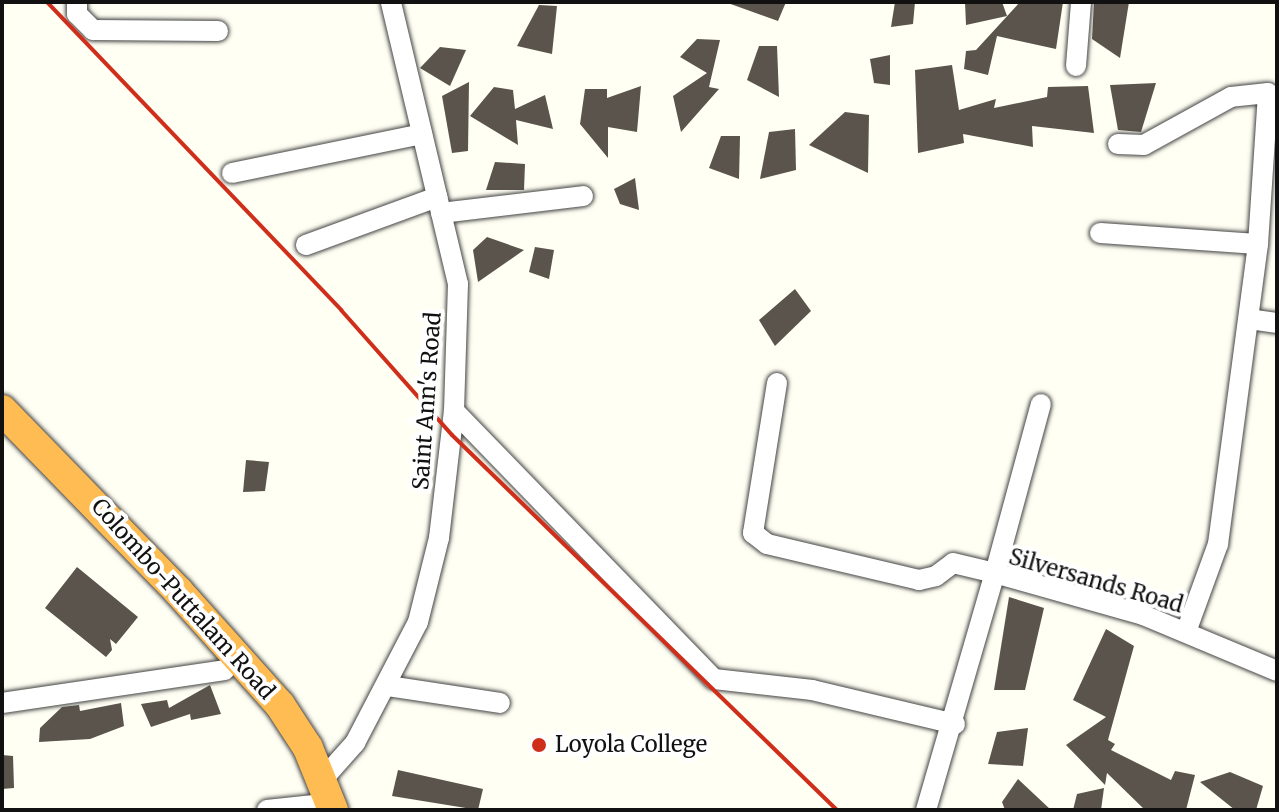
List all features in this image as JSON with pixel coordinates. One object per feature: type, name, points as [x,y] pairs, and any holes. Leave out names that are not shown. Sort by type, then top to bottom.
[{"type":"highway","name":"Colombo-Puttalam Road","points":[[2,410],[236,654],[280,705],[319,799]]},
{"type":"highway","name":"Colombo-Puttalam Road","points":[[2,435],[259,706],[319,799]]},
{"type":"street","points":[[77,2],[77,14],[93,30],[218,31]]},
{"type":"street","name":"Saint Ann's Road","points":[[319,799],[388,686],[418,622],[439,538],[454,411],[458,284],[391,2]]},
{"type":"street","points":[[1076,66],[1081,2]]},
{"type":"street","points":[[1118,144],[1144,145],[1231,97],[1268,93],[1272,111],[1258,244],[1218,544],[1186,632]]},
{"type":"street","points":[[232,173],[422,134]]},
{"type":"street","points":[[306,245],[439,205],[583,196]]},
{"type":"street","points":[[1100,233],[1258,244]]},
{"type":"street","points":[[1249,319],[1277,323]]},
{"type":"street","points":[[777,383],[753,533],[767,544],[919,580],[936,576],[953,563],[995,573],[1041,404]]},
{"type":"street","points":[[454,411],[506,459],[714,679],[812,690],[955,724]]},
{"type":"street","name":"Silversands Road","points":[[926,810],[955,724],[995,573],[1186,632],[1277,671]]},
{"type":"street","points":[[2,703],[225,670]]},
{"type":"street","points":[[388,686],[500,703]]},
{"type":"street","points":[[267,810],[319,799]]},
{"type":"building","points":[[725,2],[786,2],[778,21]]},
{"type":"building","points":[[895,2],[915,2],[913,24],[891,27]]},
{"type":"building","points":[[965,2],[1002,2],[1007,16],[966,25]]},
{"type":"building","points":[[1020,2],[1063,2],[1056,49],[997,36],[988,75],[964,69],[966,51],[976,50]]},
{"type":"building","points":[[1094,2],[1129,2],[1120,58],[1092,39]]},
{"type":"building","points":[[539,5],[557,6],[552,54],[517,46]]},
{"type":"building","points":[[697,39],[720,40],[709,87],[719,89],[681,132],[673,96],[707,73],[680,57]]},
{"type":"building","points":[[759,46],[777,46],[779,97],[747,80]]},
{"type":"building","points":[[440,47],[466,50],[450,86],[420,68]]},
{"type":"building","points":[[890,55],[890,85],[874,83],[870,59]]},
{"type":"building","points":[[952,65],[959,110],[996,99],[994,108],[1047,97],[1048,87],[1088,86],[1094,133],[1032,126],[1033,147],[963,134],[964,143],[918,153],[915,70]]},
{"type":"building","points":[[469,82],[468,151],[452,153],[442,96]]},
{"type":"building","points":[[1156,83],[1141,132],[1118,130],[1110,85]]},
{"type":"building","points":[[641,86],[637,132],[608,127],[608,158],[580,124],[585,89],[607,89],[607,98]]},
{"type":"building","points":[[494,87],[513,90],[515,109],[545,95],[553,129],[516,120],[518,145],[470,116]]},
{"type":"building","points":[[845,112],[869,115],[868,173],[809,145]]},
{"type":"building","points":[[795,129],[796,170],[760,179],[769,132]]},
{"type":"building","points":[[721,136],[740,136],[739,179],[709,168]]},
{"type":"building","points":[[495,162],[525,164],[524,190],[486,190]]},
{"type":"building","points":[[635,178],[639,210],[620,204],[614,189]]},
{"type":"building","points":[[487,237],[524,250],[478,282],[473,250]]},
{"type":"building","points":[[535,247],[554,250],[549,279],[529,272]]},
{"type":"building","points":[[795,289],[811,311],[775,346],[759,320]]},
{"type":"building","points":[[246,460],[269,462],[265,491],[243,492]]},
{"type":"building","points":[[77,567],[138,617],[116,644],[110,639],[112,650],[106,657],[45,608]]},
{"type":"building","points":[[1009,597],[1044,608],[1025,690],[994,690]]},
{"type":"building","points":[[1106,629],[1134,646],[1108,740],[1115,744],[1111,750],[1171,780],[1175,771],[1195,775],[1186,810],[1145,810],[1107,773],[1105,785],[1066,745],[1106,717],[1073,700]]},
{"type":"building","points":[[210,685],[221,714],[191,720],[190,714],[151,727],[141,704],[167,700],[169,708]]},
{"type":"building","points":[[121,703],[124,726],[90,739],[39,742],[40,728],[62,707],[79,705],[80,711]]},
{"type":"building","points":[[1028,728],[1023,766],[988,764],[997,732]]},
{"type":"building","points":[[2,755],[13,756],[14,788],[2,789]]},
{"type":"building","points":[[398,770],[483,789],[478,810],[392,796]]},
{"type":"building","points":[[1230,772],[1263,786],[1256,810],[1235,810],[1200,782]]},
{"type":"building","points":[[1018,779],[1051,810],[1005,810],[1002,802]]},
{"type":"building","points":[[1104,788],[1101,810],[1073,810],[1077,794]]},
{"type":"railway","points":[[47,2],[341,310],[452,435],[837,810]]},
{"type":"place","name":"Loyola College","points":[[539,745]]}]
